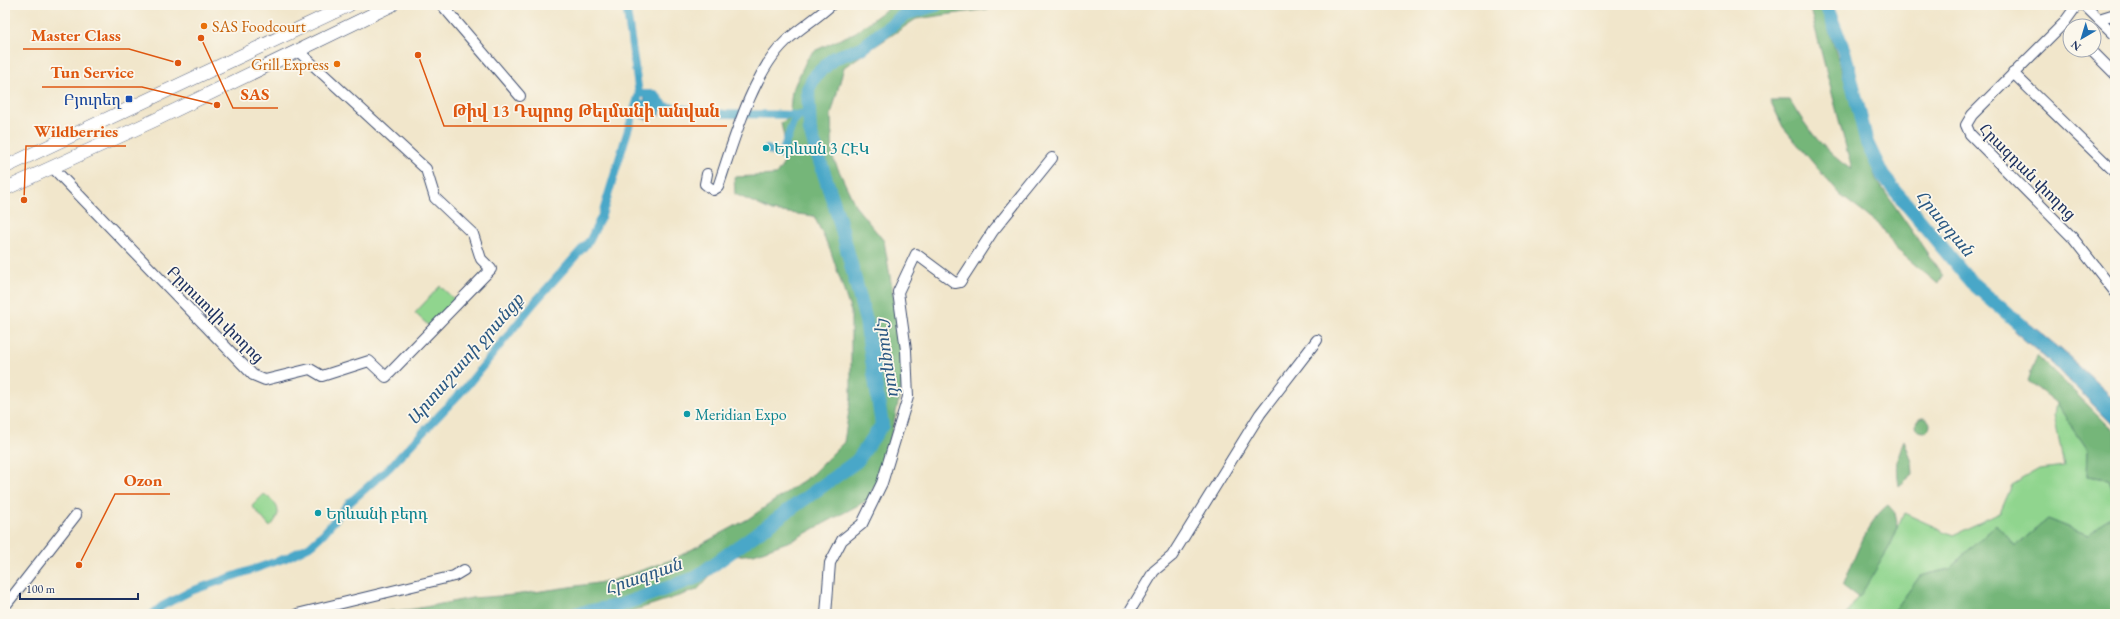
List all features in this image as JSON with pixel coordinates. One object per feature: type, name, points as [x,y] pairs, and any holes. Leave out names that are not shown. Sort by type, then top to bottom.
[{"type":"main road","points":[[5,167],[181,86],[350,5]]},
{"type":"main road","points":[[5,189],[155,120],[187,103],[392,5]]},
{"type":"main road","points":[[181,86],[177,95],[180,101],[187,103]]},
{"type":"main road","points":[[146,101],[154,106],[157,113],[155,120]]},
{"type":"street","points":[[442,5],[520,96]]},
{"type":"street","points":[[707,174],[705,184],[714,190],[718,187],[733,142],[756,84],[771,58],[786,41],[832,5]]},
{"type":"street","points":[[2071,18],[2077,5]]},
{"type":"street","points":[[2084,5],[2099,18]]},
{"type":"street","points":[[2102,18],[2115,14]]},
{"type":"street","points":[[2102,21],[2115,35]]},
{"type":"street","points":[[2062,30],[2013,73],[2115,172]]},
{"type":"street","name":"Բրյուսովի փողոց","points":[[52,167],[253,375],[265,380],[310,369],[322,376],[369,361],[386,377],[491,269],[481,259],[473,234],[435,198],[426,169],[297,50]]},
{"type":"street","points":[[2099,58],[2115,74]]},
{"type":"street","name":"Հրազդան փողոց","points":[[2013,73],[1969,119],[1966,125],[1967,130],[2072,237],[2115,292]]},
{"type":"street","points":[[826,614],[830,562],[842,540],[862,524],[882,483],[908,397],[906,350],[898,292],[916,254],[955,283],[960,282],[993,231],[1052,158]]},
{"type":"street","points":[[1128,614],[1154,571],[1172,556],[1260,414],[1317,340]]},
{"type":"street","points":[[5,606],[76,515]]},
{"type":"street","points":[[298,614],[454,576],[464,570]]},
{"type":"green space","points":[[892,5],[1016,5],[916,19],[844,67],[831,115],[833,158],[856,207],[884,241],[900,335],[902,385],[885,463],[868,500],[793,540],[754,554],[735,556],[716,569],[697,590],[623,614],[359,614],[415,609],[472,598],[514,595],[611,581],[674,559],[748,519],[810,476],[844,442],[851,398],[851,312],[831,252],[814,216],[772,211],[735,194],[734,177],[776,175],[788,157],[781,123],[789,118],[792,91],[807,59],[814,51],[856,32]]},
{"type":"green space","points":[[1809,5],[1821,5],[1876,179],[1943,276],[1938,284],[1895,248],[1881,226],[1840,195],[1783,127],[1770,100],[1790,100],[1817,139],[1842,163],[1852,170]]},
{"type":"green space","points":[[440,286],[455,300],[430,327],[415,313]]},
{"type":"green space","points":[[2037,355],[2115,432],[2115,502],[2108,479],[2087,476],[2088,450],[2056,403],[2028,381]]},
{"type":"green space","points":[[2056,403],[2088,450],[2087,476],[2108,479],[2115,502],[2115,513],[2088,535],[2048,519],[2014,547],[1996,524],[1949,569],[1920,576],[1892,614],[1847,614],[1890,546],[1904,513],[1953,535],[2000,513],[2012,485],[2040,469],[2064,466],[2054,415]]},
{"type":"green space","points":[[1920,418],[1926,418],[1930,422],[1930,428],[1926,432],[1920,432],[1916,428],[1916,422]]},
{"type":"green space","points":[[1904,440],[1912,461],[1913,474],[1899,486],[1898,463]]},
{"type":"green space","points":[[264,494],[273,501],[278,509],[277,517],[270,527],[252,506]]},
{"type":"green space","points":[[1888,505],[1895,513],[1898,527],[1890,546],[1859,598],[1843,586],[1867,531],[1880,512]]},
{"type":"green space","points":[[2115,513],[2115,614],[1892,614],[1920,576],[1949,569],[1996,524],[2014,547],[2048,519],[2088,535]]},
{"type":"water","points":[[650,96],[656,98],[662,106],[660,115],[647,120],[639,117],[645,97]]},
{"type":"water","points":[[2025,320],[2063,351],[2115,400],[2115,427],[2057,368],[2014,331]]},
{"type":"waterway","name":"Արտաշատի ջրանցք","points":[[152,614],[162,606],[191,591],[286,558],[310,546],[324,533],[348,504],[389,468],[466,387],[534,303],[590,240],[602,215],[639,94],[626,5]]},
{"type":"waterway","name":"Հրազդան","points":[[576,614],[618,606],[695,578],[857,461],[882,425],[866,321],[839,219],[810,131],[808,89],[815,76],[834,58],[862,48],[907,13],[936,5]]},
{"type":"waterway","name":"Հրազդան","points":[[1826,5],[1844,51],[1867,143],[1883,176],[1971,282],[2033,336]]},
{"type":"waterway","points":[[639,94],[655,94],[665,106]]},
{"type":"waterway","points":[[637,102],[653,108],[662,106],[725,114],[808,115]]},
{"type":"waterway","points":[[767,149],[781,155],[793,123],[800,114]]},
{"type":"place","name":"SAS Foodcourt","points":[[204,26]]},
{"type":"place","name":"SAS","points":[[201,38]]},
{"type":"place","name":"Թիվ 13 Դպրոց Թելմանի անվան","points":[[418,55]]},
{"type":"place","name":"Master Class","points":[[178,63]]},
{"type":"place","name":"Grill Express","points":[[337,64]]},
{"type":"place","name":"Բյուրեղ","points":[[129,99]]},
{"type":"place","name":"Tun Service","points":[[217,105]]},
{"type":"place","name":"Երևան 3 ՀԷԿ","points":[[766,148]]},
{"type":"place","name":"Wildberries","points":[[24,200]]},
{"type":"place","name":"Meridian Expo","points":[[687,414]]},
{"type":"place","name":"Երևանի բերդ","points":[[318,513]]},
{"type":"place","name":"Ozon","points":[[79,565]]}]
